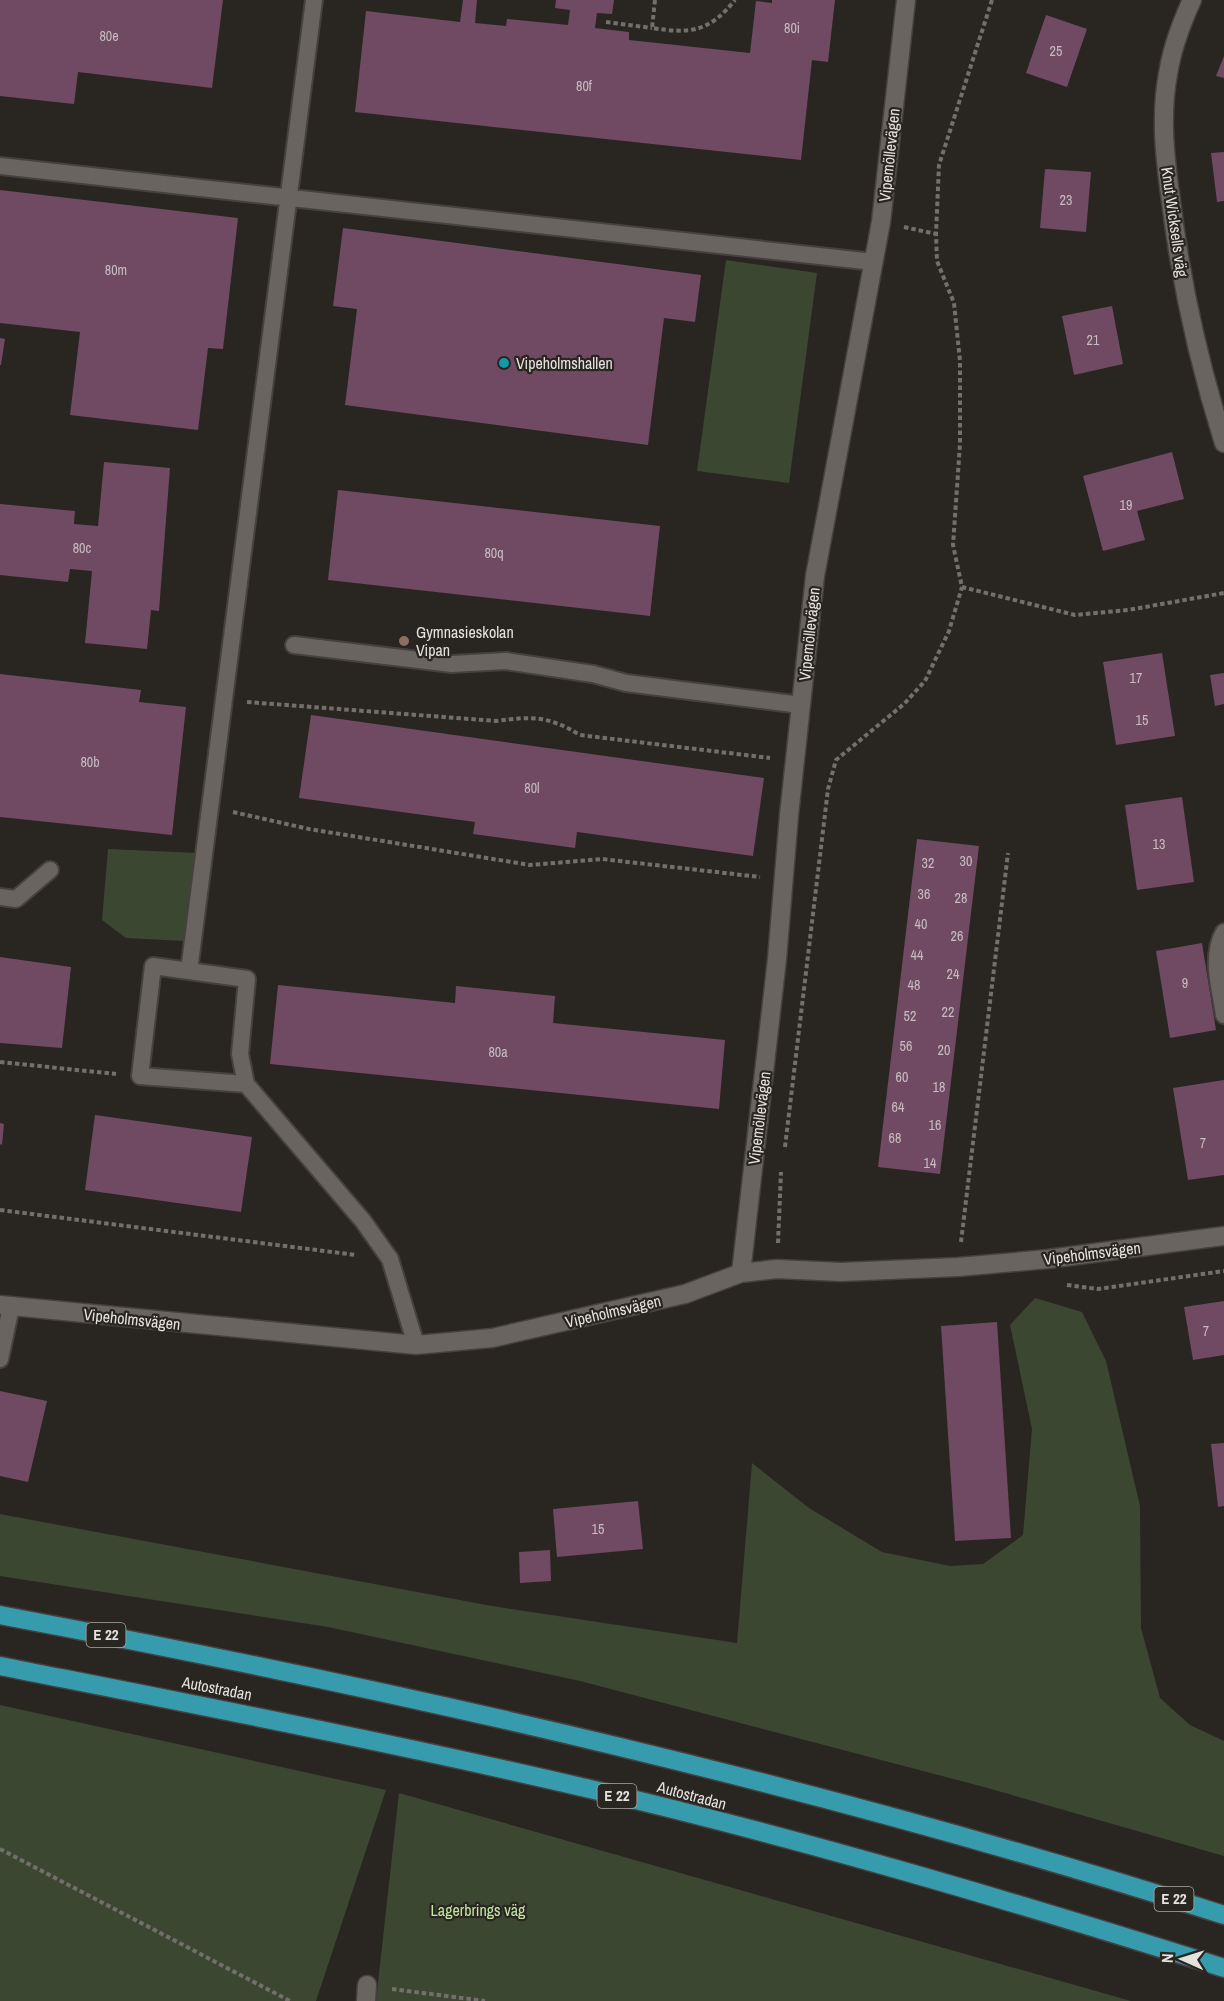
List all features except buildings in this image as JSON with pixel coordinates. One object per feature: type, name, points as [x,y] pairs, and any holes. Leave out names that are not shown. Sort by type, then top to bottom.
[{"type":"highway","name":"Autostradan","points":[[0,1615],[332,1681],[661,1757],[850,1806],[1124,1883],[1224,1915]]},
{"type":"highway","name":"Autostradan","points":[[0,1666],[342,1732],[593,1790],[835,1853],[1224,1968]]},
{"type":"highway","points":[[1124,1883],[1224,1906]]},
{"type":"street","name":"Vipemöllevägen","points":[[741,1273],[777,960],[783,879],[815,576],[881,222],[906,0]]},
{"type":"street","name":"Knut Wicksells väg","points":[[1192,0],[1175,42],[1168,74],[1164,102],[1166,166],[1183,282],[1208,390],[1224,442]]},
{"type":"street","name":"Vipeholmsvägen","points":[[6,1306],[416,1345],[492,1338],[686,1294],[741,1273],[777,1269],[841,1272],[958,1267],[1048,1259],[1224,1236]]},
{"type":"lane","points":[[189,971],[222,700],[290,198],[314,0]]},
{"type":"lane","points":[[0,166],[874,262]]},
{"type":"lane","points":[[294,645],[452,664],[506,661],[593,674],[626,683],[801,705]]},
{"type":"lane","points":[[0,897],[16,898],[50,870]]},
{"type":"lane","points":[[1224,932],[1220,940],[1217,961],[1224,1015]]},
{"type":"lane","points":[[246,1084],[140,1076],[153,966],[247,978],[240,1054],[246,1084],[363,1221],[390,1259],[416,1345]]},
{"type":"lane","points":[[0,1359],[6,1306]]},
{"type":"path","points":[[652,28],[655,0]]},
{"type":"path","points":[[606,22],[694,31],[717,19],[735,0]]},
{"type":"path","points":[[784,1150],[828,789],[836,760],[904,704],[925,681],[949,631],[962,587],[953,545],[960,444],[960,361],[954,303],[937,261],[939,165],[992,0]]},
{"type":"path","points":[[962,587],[1075,615],[1128,610],[1224,593]]},
{"type":"path","points":[[222,700],[496,721],[532,716],[562,724],[580,735],[795,761]]},
{"type":"path","points":[[209,807],[309,829],[530,865],[602,859],[783,879]]},
{"type":"path","points":[[958,1267],[1008,853]]},
{"type":"path","points":[[0,1062],[140,1076]]},
{"type":"path","points":[[777,1269],[783,1162]]},
{"type":"path","points":[[0,1210],[390,1259]]},
{"type":"path","points":[[1065,1285],[1098,1289],[1224,1272]]},
{"type":"path","points":[[0,1849],[290,2001]]},
{"type":"path","points":[[367,1993],[485,2001]]},
{"type":"green space","points":[[726,260],[817,273],[789,483],[697,471]]},
{"type":"green space","points":[[108,849],[198,853],[184,941],[126,938],[102,920]]},
{"type":"green space","points":[[1035,1298],[1082,1312],[1106,1361],[1140,1506],[1141,1628],[1160,1698],[1190,1725],[1224,1741],[1224,1856],[984,1787],[580,1681],[328,1627],[0,1576],[0,1514],[492,1606],[737,1643],[752,1463],[809,1508],[882,1552],[950,1566],[983,1564],[1023,1535],[1032,1429],[1010,1325]]},
{"type":"green space","points":[[0,1705],[386,1790],[316,2001],[0,2001]]},
{"type":"green space","name":"Lagerbrings väg","points":[[399,1793],[1131,2001],[376,2001]]},
{"type":"place","name":"Vipeholmshallen","points":[[504,363]]},
{"type":"place","name":"Gymnasieskolan Vipan","points":[[404,641]]}]
